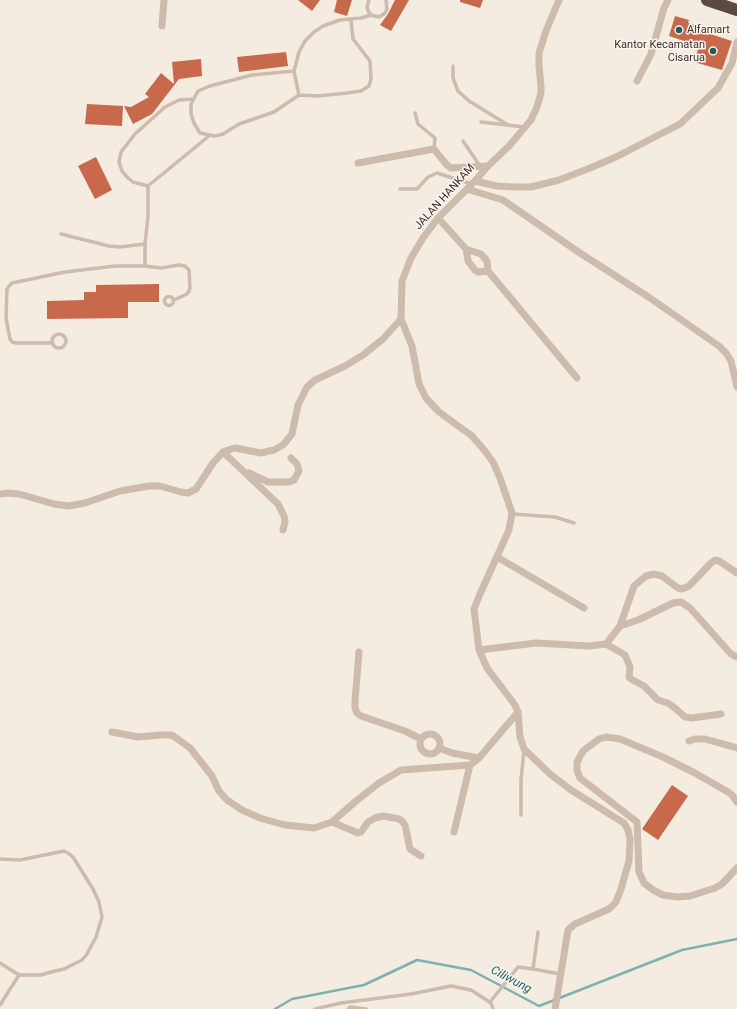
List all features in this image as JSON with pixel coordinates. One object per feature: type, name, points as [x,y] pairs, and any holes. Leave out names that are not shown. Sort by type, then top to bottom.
[{"type":"highway","points":[[707,0],[737,10]]},
{"type":"street","points":[[162,26],[164,0]]},
{"type":"street","name":"JALAN HANKAM","points":[[401,319],[401,294],[404,276],[418,245],[438,218],[510,145],[526,127],[533,116],[539,102],[541,86],[539,66],[540,53],[546,31],[559,0]]},
{"type":"street","points":[[637,81],[651,54],[664,8],[668,0]]},
{"type":"street","points":[[471,185],[531,187],[559,180],[616,157],[680,124],[718,88],[732,63],[737,42]]},
{"type":"street","points":[[358,163],[434,148],[446,164],[451,168],[488,166]]},
{"type":"street","points":[[471,185],[503,200],[580,253],[650,298],[718,346],[726,353],[731,361],[737,387]]},
{"type":"street","points":[[438,218],[466,249],[481,254],[487,261],[488,272],[577,378]]},
{"type":"street","points":[[466,249],[468,261],[475,270],[482,273],[488,272]]},
{"type":"street","points":[[0,494],[19,494],[54,504],[69,506],[92,501],[120,491],[149,486],[160,486],[188,493],[196,489],[209,468],[223,452],[235,448],[261,453],[274,450],[283,445],[292,434],[298,405],[307,387],[315,380],[345,366],[363,355],[378,343],[401,319],[412,346],[419,384],[426,398],[439,412],[472,436],[485,451],[493,462],[500,478],[512,514],[509,530],[474,609],[479,650],[487,668],[515,705],[518,712],[519,734],[524,749],[550,774],[571,790],[624,823],[628,830],[630,849],[627,870],[616,902],[608,909],[574,924],[568,930],[555,1009]]},
{"type":"street","points":[[223,452],[278,504],[284,516],[285,522],[283,530]]},
{"type":"street","points":[[242,470],[268,482],[286,483],[294,480],[299,471],[297,464],[291,458]]},
{"type":"street","points":[[497,557],[584,608]]},
{"type":"street","points":[[606,644],[620,626],[633,588],[649,575],[658,574],[678,588],[682,589],[689,586],[715,560],[737,572]]},
{"type":"street","points":[[620,626],[655,612],[672,603],[681,602],[690,608],[731,654],[737,657]]},
{"type":"street","points":[[479,650],[536,643],[589,646],[606,644],[626,655],[630,667],[631,679],[644,686],[658,700],[668,703],[685,717],[692,718],[721,714]]},
{"type":"street","points":[[360,652],[355,701],[357,713],[361,716],[405,731],[421,739]]},
{"type":"street","points":[[112,732],[138,737],[160,735],[172,736],[190,748],[212,776],[219,791],[227,800],[242,810],[260,818],[285,825],[320,827],[332,822],[379,783],[401,770],[470,765],[479,758],[518,712]]},
{"type":"street","points":[[430,733],[436,736],[440,741],[439,748],[434,753],[424,752],[420,746],[421,739],[423,736],[430,733]]},
{"type":"street","points":[[737,802],[728,792],[688,770],[644,748],[620,739],[612,737],[599,739],[583,750],[578,758],[576,766],[580,778],[637,822],[640,876],[644,883],[656,892],[663,895],[677,897],[701,893],[722,884],[737,868]]},
{"type":"street","points":[[689,741],[695,739],[705,739],[737,748]]},
{"type":"street","points":[[439,748],[452,753],[479,758]]},
{"type":"street","points":[[454,832],[470,765]]},
{"type":"street","points":[[571,790],[580,778]]},
{"type":"street","points":[[332,822],[358,833],[361,832],[368,822],[375,818],[383,816],[399,819],[405,825],[410,849],[420,856]]},
{"type":"lane","points":[[369,0],[367,7],[371,15]]},
{"type":"lane","points":[[299,95],[294,71],[301,47],[314,32],[330,23],[371,15],[382,15],[387,9],[386,0]]},
{"type":"lane","points":[[294,71],[252,74],[233,78],[198,91],[193,99],[190,109],[192,120],[200,133],[209,136],[220,135],[239,124],[274,112],[299,95],[318,96],[347,93],[361,91],[369,86],[371,79],[370,60],[354,39],[352,19]]},
{"type":"lane","points":[[453,66],[453,78],[458,91],[469,101],[508,125]]},
{"type":"lane","points":[[148,186],[133,182],[122,171],[119,162],[121,152],[135,134],[165,107],[179,100],[193,99]]},
{"type":"lane","points":[[415,113],[418,124],[435,138],[434,148]]},
{"type":"lane","points":[[481,122],[526,127]]},
{"type":"lane","points":[[148,186],[209,136]]},
{"type":"lane","points":[[463,141],[480,166]]},
{"type":"lane","points":[[400,188],[417,188],[428,177],[437,173],[471,185]]},
{"type":"lane","points":[[145,266],[148,186]]},
{"type":"lane","points":[[61,234],[109,246],[120,247],[145,244]]},
{"type":"lane","points":[[53,343],[16,343],[11,340],[6,318],[7,289],[11,284],[65,272],[115,266],[145,266],[161,268],[182,265],[189,270],[190,288],[187,294],[174,300]]},
{"type":"lane","points":[[512,514],[555,517],[574,522]]},
{"type":"lane","points":[[521,815],[521,780],[524,749]]},
{"type":"lane","points":[[0,859],[20,860],[64,851],[68,853],[73,857],[93,889],[102,911],[102,917],[96,937],[88,954],[82,960],[64,969],[41,975],[19,975],[0,963]]},
{"type":"lane","points":[[533,969],[538,932]]},
{"type":"lane","points":[[490,1002],[518,967],[560,974]]},
{"type":"lane","points":[[0,1005],[19,975]]},
{"type":"lane","points":[[315,1009],[341,1003],[411,994],[450,986],[471,990],[490,1002],[493,1009]]},
{"type":"lane","points":[[348,1009],[350,1007],[366,1009],[369,1000]]},
{"type":"building","points":[[298,0],[320,0],[312,11]]},
{"type":"building","points":[[337,0],[352,0],[347,16],[334,12]]},
{"type":"building","points":[[395,0],[409,0],[391,31],[380,25],[388,14]]},
{"type":"building","points":[[460,0],[483,0],[480,8],[460,2]]},
{"type":"building","points":[[675,16],[689,20],[688,23],[699,26],[698,30],[732,41],[722,70],[694,62],[699,46],[669,36]]},
{"type":"building","points":[[286,52],[288,66],[239,72],[237,57]]},
{"type":"building","points":[[201,59],[202,76],[179,79],[152,114],[133,124],[124,106],[131,107],[149,97],[145,94],[161,73],[174,84],[172,62]]},
{"type":"building","points":[[87,104],[123,106],[122,126],[85,124]]},
{"type":"building","points":[[96,157],[112,190],[95,199],[78,166]]},
{"type":"building","points":[[159,284],[159,302],[128,302],[128,318],[47,319],[47,301],[84,300],[84,292],[96,292],[96,285]]},
{"type":"building","points":[[672,785],[688,796],[658,840],[642,829]]},
{"type":"waterway","name":"Ciliwung","points":[[275,1009],[292,999],[364,985],[417,960],[471,970],[539,1006],[682,950],[737,939]]},
{"type":"place","name":"Alfamart","points":[[679,30]]},
{"type":"place","name":"Kantor Kecamatan Cisarua","points":[[713,51]]}]
